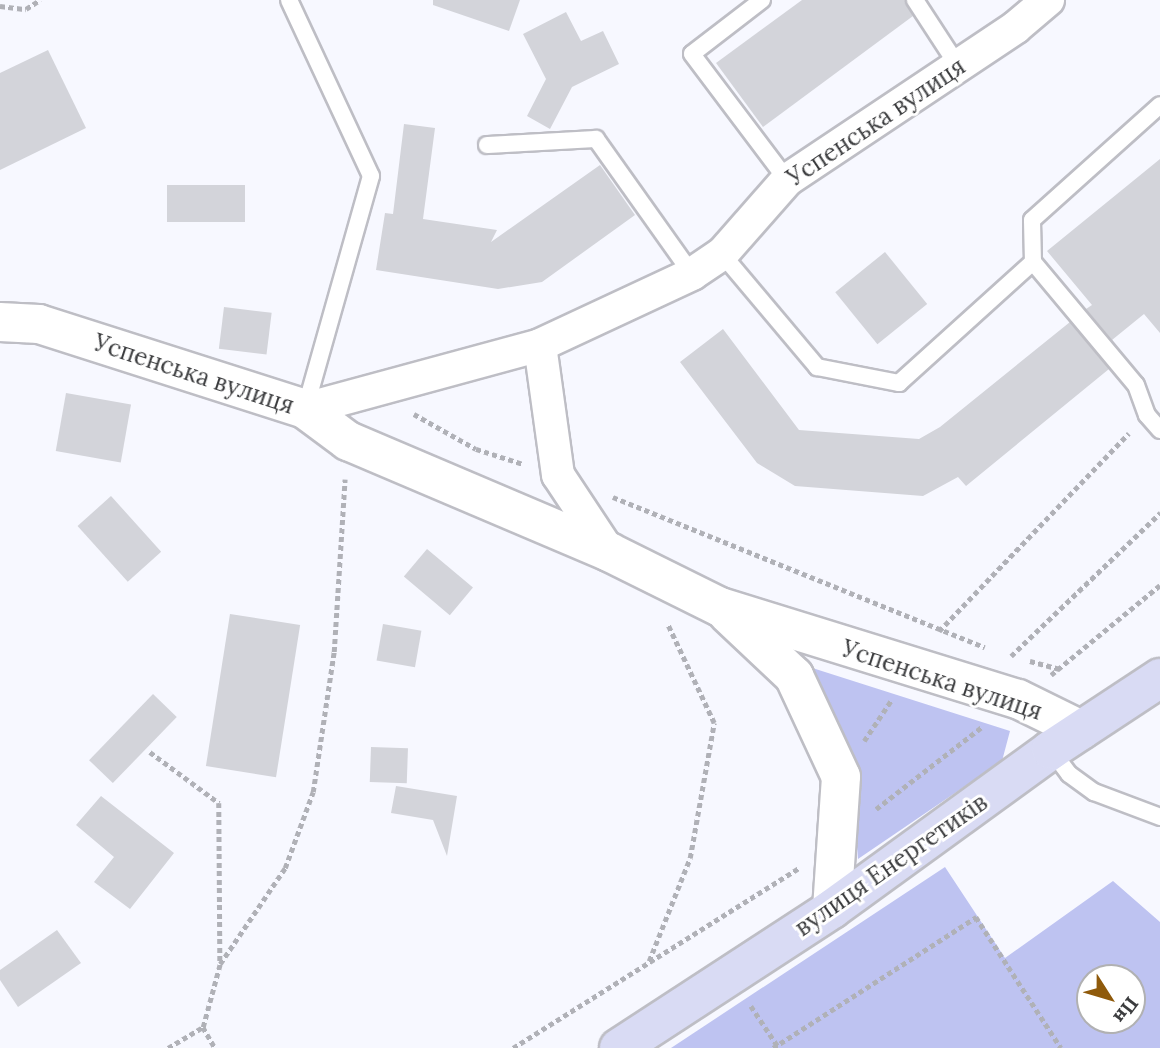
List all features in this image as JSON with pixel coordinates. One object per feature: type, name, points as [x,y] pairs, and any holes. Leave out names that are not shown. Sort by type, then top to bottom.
[{"type":"main road","name":"вулиця Енергетиків","points":[[619,1048],[832,909],[1066,740],[1160,678]]},
{"type":"street","name":"Успенська вулиця","points":[[625,560],[558,475],[540,345],[692,274],[722,254],[787,180],[958,66],[1048,0]]},
{"type":"street","name":"Успенська вулиця","points":[[0,321],[39,324],[305,409],[348,441],[625,560],[720,607],[912,669],[1018,699],[1066,740]]},
{"type":"street","points":[[305,409],[540,345]]},
{"type":"street","points":[[720,607],[794,676],[841,777],[832,909]]},
{"type":"lane","points":[[289,0],[371,176],[305,409]]},
{"type":"lane","points":[[762,0],[692,54],[787,180]]},
{"type":"lane","points":[[915,0],[958,66]]},
{"type":"lane","points":[[1160,105],[1032,220],[1033,262],[1136,385],[1147,415],[1160,430]]},
{"type":"lane","points":[[487,145],[596,139],[692,274]]},
{"type":"lane","points":[[722,254],[817,367],[899,383],[1033,262]]},
{"type":"lane","points":[[1147,415],[1160,404]]},
{"type":"lane","points":[[1066,740],[1069,774],[1094,792],[1160,817]]},
{"type":"path","points":[[0,6],[26,9],[40,0]]},
{"type":"path","points":[[373,391],[477,449],[558,475]]},
{"type":"path","points":[[841,777],[939,631],[1147,415]]},
{"type":"path","points":[[220,964],[285,868],[313,792],[334,652],[348,441]]},
{"type":"path","points":[[609,496],[939,631],[1011,656],[1060,669]]},
{"type":"path","points":[[1011,656],[1160,513]]},
{"type":"path","points":[[625,560],[714,723],[691,858],[648,963]]},
{"type":"path","points":[[150,752],[219,803],[220,964],[203,1027],[168,1048]]},
{"type":"path","points":[[773,1048],[780,1046],[976,917],[1061,1048]]},
{"type":"path","points":[[746,999],[780,1046]]},
{"type":"path","points":[[203,1027],[215,1048]]},
{"type":"shaded area","points":[[803,665],[1010,731],[1002,761],[858,859],[852,785],[839,722]]},
{"type":"shaded area","points":[[945,867],[1005,958],[1113,881],[1160,922],[1160,1048],[671,1048]]},
{"type":"building","points":[[433,0],[520,0],[509,31],[433,5]]},
{"type":"building","points":[[802,0],[905,0],[913,16],[763,127],[716,63]]},
{"type":"building","points":[[566,12],[581,41],[603,31],[619,64],[572,87],[550,129],[527,116],[546,79],[523,34]]},
{"type":"building","points":[[48,50],[86,128],[0,170],[0,73]]},
{"type":"building","points":[[404,124],[435,128],[423,219],[497,230],[491,242],[600,165],[635,215],[542,282],[498,289],[376,270],[385,213],[393,214]]},
{"type":"building","points":[[1160,159],[1160,333],[1144,314],[1112,340],[1086,309],[1092,305],[1047,251]]},
{"type":"building","points":[[167,185],[245,185],[245,222],[167,222]]},
{"type":"building","points":[[885,252],[927,304],[877,344],[835,292]]},
{"type":"building","points":[[224,307],[272,313],[267,355],[219,349]]},
{"type":"building","points":[[1070,322],[1109,369],[966,486],[958,477],[923,496],[795,486],[757,463],[680,362],[723,329],[799,430],[919,439],[940,427]]},
{"type":"building","points":[[66,393],[131,404],[121,463],[56,451]]},
{"type":"building","points":[[111,496],[161,552],[128,582],[78,526]]},
{"type":"building","points":[[427,549],[473,588],[450,615],[404,577]]},
{"type":"building","points":[[230,614],[300,625],[276,777],[206,766]]},
{"type":"building","points":[[383,624],[421,631],[415,667],[377,660]]},
{"type":"building","points":[[153,694],[177,717],[113,783],[89,760]]},
{"type":"building","points":[[371,747],[408,748],[407,783],[370,782]]},
{"type":"building","points":[[396,786],[457,796],[447,856],[433,820],[391,813]]},
{"type":"building","points":[[101,796],[174,853],[130,909],[94,882],[114,857],[76,825]]},
{"type":"building","points":[[57,930],[81,963],[18,1007],[0,980],[0,970]]}]
